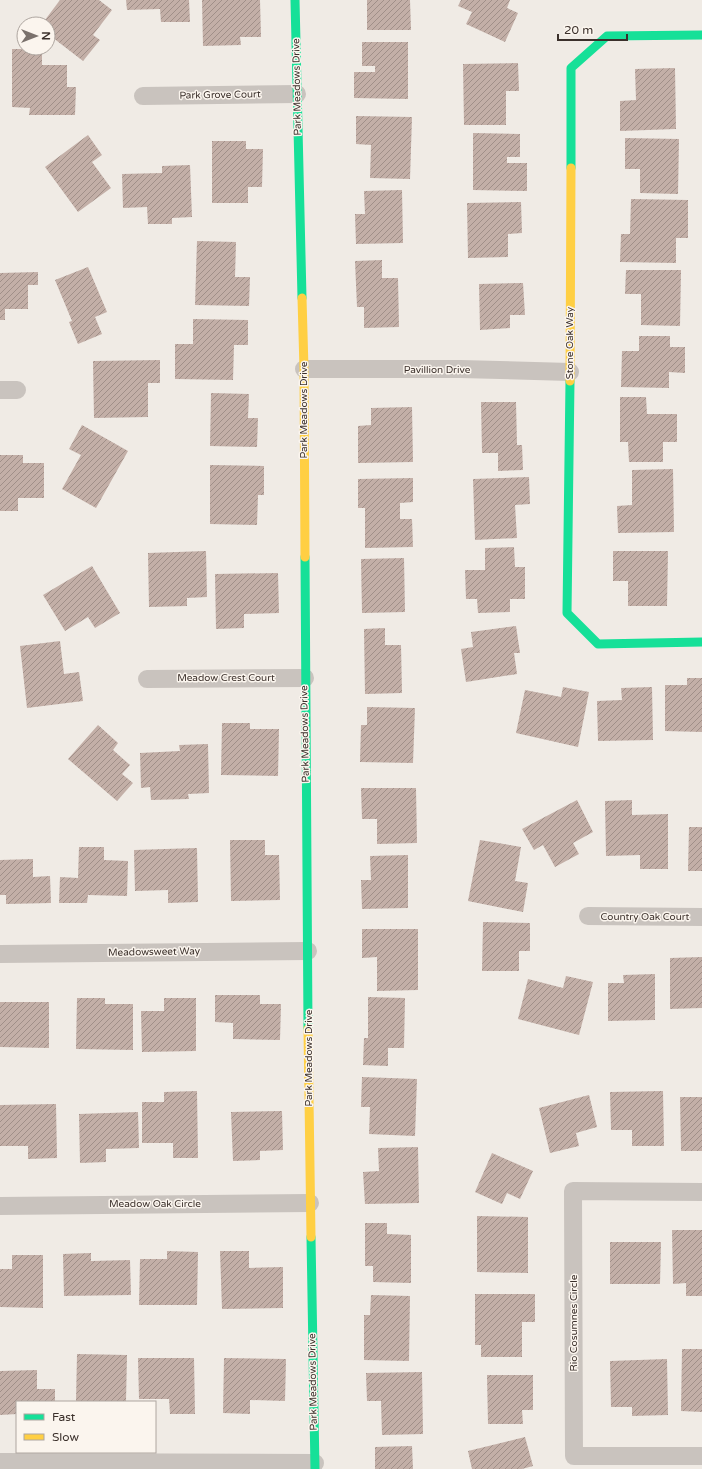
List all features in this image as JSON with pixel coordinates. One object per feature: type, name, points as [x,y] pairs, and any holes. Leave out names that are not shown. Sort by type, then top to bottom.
[{"type":"street","name":"Park Meadows Drive","points":[[295,0],[296,94],[304,369],[308,1071],[315,1466]]},
{"type":"street","name":"Stone Oak Way","points":[[702,35],[607,36],[571,68],[570,372],[567,614],[598,644],[702,642]]},
{"type":"street","name":"Park Grove Court","points":[[143,96],[296,94]]},
{"type":"street","name":"Pavillion Drive","points":[[304,369],[570,372]]},
{"type":"street","name":"Meadow Crest Court","points":[[147,678],[305,678]]},
{"type":"street","name":"Country Oak Court","points":[[588,916],[702,917]]},
{"type":"street","name":"Meadowsweet Way","points":[[0,954],[308,951]]},
{"type":"street","name":"Rio Cosumnes Circle","points":[[702,1192],[574,1191],[574,1456],[702,1456]]},
{"type":"street","name":"Meadow Oak Circle","points":[[0,1206],[310,1203]]},
{"type":"street","points":[[0,1462],[315,1466]]},
{"type":"building","points":[[60,0],[99,0],[112,10],[93,35],[100,40],[83,61],[56,40],[56,16],[48,16]]},
{"type":"building","points":[[126,0],[189,0],[190,22],[161,22],[160,9],[127,10]]},
{"type":"building","points":[[202,0],[260,0],[261,37],[240,37],[241,45],[203,46]]},
{"type":"building","points":[[367,0],[410,0],[411,30],[367,30]]},
{"type":"building","points":[[461,0],[510,0],[507,8],[518,13],[505,42],[466,24],[472,12],[458,6]]},
{"type":"building","points":[[362,42],[408,42],[408,99],[354,98],[354,72],[375,72],[375,66],[362,66]]},
{"type":"building","points":[[12,49],[16,49],[16,56],[42,56],[42,65],[67,65],[67,87],[76,87],[75,115],[29,115],[30,108],[12,107]]},
{"type":"building","points":[[518,63],[519,91],[506,91],[506,125],[464,125],[463,64]]},
{"type":"building","points":[[675,68],[676,129],[620,131],[620,101],[636,100],[635,69]]},
{"type":"building","points":[[356,116],[412,117],[410,179],[370,178],[371,145],[356,144]]},
{"type":"building","points":[[473,133],[520,134],[520,157],[507,157],[507,163],[527,163],[527,191],[473,190]]},
{"type":"building","points":[[88,135],[102,155],[92,162],[111,188],[78,212],[45,167]]},
{"type":"building","points":[[625,138],[679,139],[678,194],[640,193],[640,169],[625,169]]},
{"type":"building","points":[[212,141],[246,141],[246,149],[263,149],[262,187],[248,187],[248,203],[212,203]]},
{"type":"building","points":[[190,165],[192,217],[172,218],[172,224],[148,224],[147,207],[123,208],[122,174],[162,173],[162,166]]},
{"type":"building","points":[[402,190],[403,243],[356,244],[355,214],[365,214],[364,191]]},
{"type":"building","points":[[631,199],[688,200],[688,238],[676,238],[676,263],[620,262],[621,234],[630,234]]},
{"type":"building","points":[[521,202],[522,233],[508,234],[508,257],[468,258],[467,203]]},
{"type":"building","points":[[197,241],[236,242],[235,277],[250,277],[249,306],[195,305]]},
{"type":"building","points":[[382,260],[382,278],[398,278],[399,327],[364,328],[364,307],[357,307],[355,261]]},
{"type":"building","points":[[88,267],[107,312],[95,317],[102,334],[78,344],[69,322],[72,321],[55,280]]},
{"type":"building","points":[[626,270],[681,270],[680,326],[641,325],[641,294],[625,294]]},
{"type":"building","points":[[38,272],[38,285],[28,285],[28,309],[5,309],[5,320],[0,320],[0,273]]},
{"type":"building","points":[[523,283],[525,315],[510,315],[510,328],[480,330],[479,284]]},
{"type":"building","points":[[193,319],[248,320],[248,345],[234,345],[233,380],[175,379],[175,344],[193,344]]},
{"type":"building","points":[[639,336],[670,336],[670,347],[685,347],[685,373],[669,372],[669,388],[621,387],[622,351],[639,351]]},
{"type":"building","points":[[160,360],[160,383],[148,383],[148,417],[94,418],[93,361]]},
{"type":"building","points":[[211,393],[249,394],[248,418],[258,418],[257,447],[210,446]]},
{"type":"building","points":[[620,397],[646,397],[647,414],[677,414],[677,442],[663,442],[663,462],[629,462],[628,442],[620,442]]},
{"type":"building","points":[[481,402],[516,402],[517,445],[522,445],[523,470],[498,471],[498,453],[482,453]]},
{"type":"building","points":[[412,407],[413,462],[358,463],[358,426],[371,425],[371,408]]},
{"type":"building","points":[[82,425],[128,451],[96,508],[62,489],[81,455],[69,449]]},
{"type":"building","points":[[0,455],[23,455],[23,463],[44,463],[44,498],[18,498],[18,511],[0,511]]},
{"type":"building","points":[[210,465],[264,466],[264,495],[258,495],[257,525],[210,524]]},
{"type":"building","points":[[673,469],[674,532],[618,533],[617,506],[632,505],[632,470]]},
{"type":"building","points":[[529,477],[530,504],[515,505],[517,538],[475,540],[473,479]]},
{"type":"building","points":[[413,478],[413,502],[400,503],[400,519],[412,519],[413,547],[365,548],[365,508],[358,508],[358,479]]},
{"type":"building","points":[[514,547],[515,567],[525,567],[525,599],[510,599],[510,612],[478,613],[477,599],[466,599],[465,570],[485,570],[485,548]]},
{"type":"building","points":[[206,551],[207,597],[187,598],[187,606],[149,607],[148,553]]},
{"type":"building","points":[[613,551],[668,551],[667,606],[628,606],[628,581],[613,581]]},
{"type":"building","points":[[404,558],[405,612],[362,613],[361,559]]},
{"type":"building","points":[[92,566],[120,613],[95,628],[88,617],[65,631],[43,595]]},
{"type":"building","points":[[278,573],[279,613],[244,614],[244,628],[216,629],[215,574]]},
{"type":"building","points":[[516,626],[520,653],[514,653],[517,674],[466,682],[461,649],[473,647],[471,632]]},
{"type":"building","points":[[385,628],[385,645],[401,645],[402,693],[365,694],[364,629]]},
{"type":"building","points":[[60,641],[64,674],[79,672],[83,701],[27,708],[20,646]]},
{"type":"building","points":[[687,678],[702,678],[702,732],[665,731],[665,685],[687,685]]},
{"type":"building","points":[[563,687],[589,692],[578,747],[516,733],[525,690],[561,697]]},
{"type":"building","points":[[652,687],[653,740],[598,741],[597,701],[622,700],[621,688]]},
{"type":"building","points":[[367,707],[415,708],[413,763],[360,762],[361,725],[367,725]]},
{"type":"building","points":[[222,723],[250,723],[250,729],[279,729],[278,776],[221,775]]},
{"type":"building","points":[[98,725],[118,743],[113,750],[130,765],[122,774],[133,783],[117,801],[68,759]]},
{"type":"building","points":[[208,744],[209,793],[188,794],[189,799],[151,800],[150,787],[141,788],[140,753],[180,751],[179,745]]},
{"type":"building","points":[[361,788],[416,788],[417,843],[377,844],[377,819],[362,819]]},
{"type":"building","points":[[577,800],[593,832],[573,843],[579,854],[555,867],[543,845],[534,850],[522,829]]},
{"type":"building","points":[[632,800],[632,815],[668,814],[668,869],[640,869],[640,855],[606,856],[605,801]]},
{"type":"building","points":[[689,827],[702,827],[702,871],[688,871]]},
{"type":"building","points":[[230,840],[265,840],[265,855],[279,855],[280,900],[231,901]]},
{"type":"building","points":[[480,840],[521,847],[515,881],[528,883],[523,912],[468,901]]},
{"type":"building","points":[[79,847],[104,847],[104,860],[128,861],[127,896],[88,895],[87,903],[59,903],[60,877],[78,878]]},
{"type":"building","points":[[197,848],[198,902],[168,903],[168,890],[135,891],[134,850]]},
{"type":"building","points":[[408,855],[408,908],[362,909],[361,880],[371,880],[370,856]]},
{"type":"building","points":[[33,859],[33,877],[50,876],[51,903],[6,904],[6,895],[0,895],[0,860]]},
{"type":"building","points":[[483,922],[530,923],[530,951],[519,951],[519,971],[482,971]]},
{"type":"building","points":[[362,929],[418,929],[418,990],[377,991],[377,957],[362,958]]},
{"type":"building","points":[[702,957],[702,1008],[670,1009],[670,958]]},
{"type":"building","points":[[655,974],[655,1020],[608,1021],[608,983],[624,983],[623,975]]},
{"type":"building","points":[[566,976],[593,982],[579,1035],[518,1019],[528,979],[563,988]]},
{"type":"building","points":[[215,995],[260,995],[260,1004],[281,1004],[280,1040],[233,1039],[233,1023],[215,1022]]},
{"type":"building","points":[[368,997],[405,998],[404,1048],[388,1048],[388,1066],[363,1065],[364,1038],[368,1038]]},
{"type":"building","points":[[77,998],[105,998],[105,1004],[133,1004],[133,1050],[76,1049]]},
{"type":"building","points":[[164,998],[196,998],[196,1051],[142,1052],[141,1011],[164,1011]]},
{"type":"building","points":[[0,1002],[49,1002],[49,1048],[0,1047]]},
{"type":"building","points":[[362,1077],[417,1079],[415,1136],[369,1134],[370,1107],[361,1107]]},
{"type":"building","points":[[197,1091],[198,1158],[173,1158],[173,1143],[142,1143],[142,1102],[164,1102],[164,1092]]},
{"type":"building","points":[[663,1091],[664,1146],[632,1146],[632,1130],[611,1130],[610,1092]]},
{"type":"building","points":[[589,1095],[597,1127],[576,1133],[579,1146],[550,1153],[539,1108]]},
{"type":"building","points":[[680,1097],[702,1097],[702,1151],[681,1151]]},
{"type":"building","points":[[56,1104],[57,1158],[28,1159],[28,1146],[0,1146],[0,1105]]},
{"type":"building","points":[[282,1111],[283,1150],[260,1151],[260,1160],[233,1161],[231,1112]]},
{"type":"building","points":[[138,1112],[139,1148],[106,1149],[106,1162],[80,1163],[79,1114]]},
{"type":"building","points":[[418,1147],[419,1203],[365,1204],[363,1172],[379,1171],[378,1148]]},
{"type":"building","points":[[492,1153],[533,1171],[520,1199],[507,1193],[502,1204],[475,1192]]},
{"type":"building","points":[[477,1216],[528,1217],[528,1273],[477,1272]]},
{"type":"building","points":[[365,1223],[387,1223],[387,1234],[411,1235],[411,1283],[373,1282],[373,1266],[365,1266]]},
{"type":"building","points":[[672,1230],[702,1230],[702,1296],[686,1296],[686,1283],[673,1284]]},
{"type":"building","points":[[610,1242],[661,1242],[660,1284],[610,1284]]},
{"type":"building","points":[[167,1251],[198,1252],[197,1305],[139,1305],[140,1259],[167,1259]]},
{"type":"building","points":[[220,1251],[249,1251],[249,1268],[283,1267],[283,1308],[222,1309]]},
{"type":"building","points":[[91,1253],[91,1261],[130,1260],[131,1295],[64,1296],[63,1254]]},
{"type":"building","points":[[12,1255],[43,1255],[43,1308],[0,1307],[0,1269],[12,1269]]},
{"type":"building","points":[[475,1294],[535,1294],[535,1322],[522,1322],[522,1357],[481,1357],[481,1345],[475,1345]]},
{"type":"building","points":[[371,1295],[410,1296],[409,1361],[364,1360],[364,1315],[370,1315]]},
{"type":"building","points":[[682,1349],[702,1349],[702,1412],[681,1411]]},
{"type":"building","points":[[77,1354],[127,1355],[126,1401],[76,1401]]},
{"type":"building","points":[[138,1358],[194,1358],[195,1414],[170,1414],[169,1399],[139,1399]]},
{"type":"building","points":[[224,1358],[286,1359],[285,1401],[250,1400],[250,1414],[223,1413]]},
{"type":"building","points":[[667,1359],[668,1415],[632,1416],[632,1407],[611,1407],[610,1361]]},
{"type":"building","points":[[37,1370],[37,1389],[55,1389],[55,1401],[16,1401],[16,1414],[0,1415],[0,1371]]},
{"type":"building","points":[[422,1372],[423,1434],[382,1435],[381,1401],[367,1401],[366,1373]]},
{"type":"building","points":[[487,1375],[533,1375],[533,1410],[522,1410],[523,1424],[488,1424]]},
{"type":"building","points":[[525,1437],[533,1466],[522,1469],[472,1469],[468,1451]]},
{"type":"building","points":[[412,1446],[413,1469],[375,1469],[375,1447]]},
{"type":"traffic: fast","points":[[295,0],[302,298]]},
{"type":"traffic: fast","points":[[571,168],[571,68],[607,36],[702,35]]},
{"type":"traffic: fast","points":[[570,381],[567,613],[598,644],[702,642]]},
{"type":"traffic: fast","points":[[305,557],[308,1029]]},
{"type":"traffic: fast","points":[[311,1237],[315,1469]]},
{"type":"traffic: slow","points":[[570,381],[571,168]]},
{"type":"traffic: slow","points":[[302,298],[305,557]]},
{"type":"traffic: slow","points":[[308,1029],[311,1237]]}]
